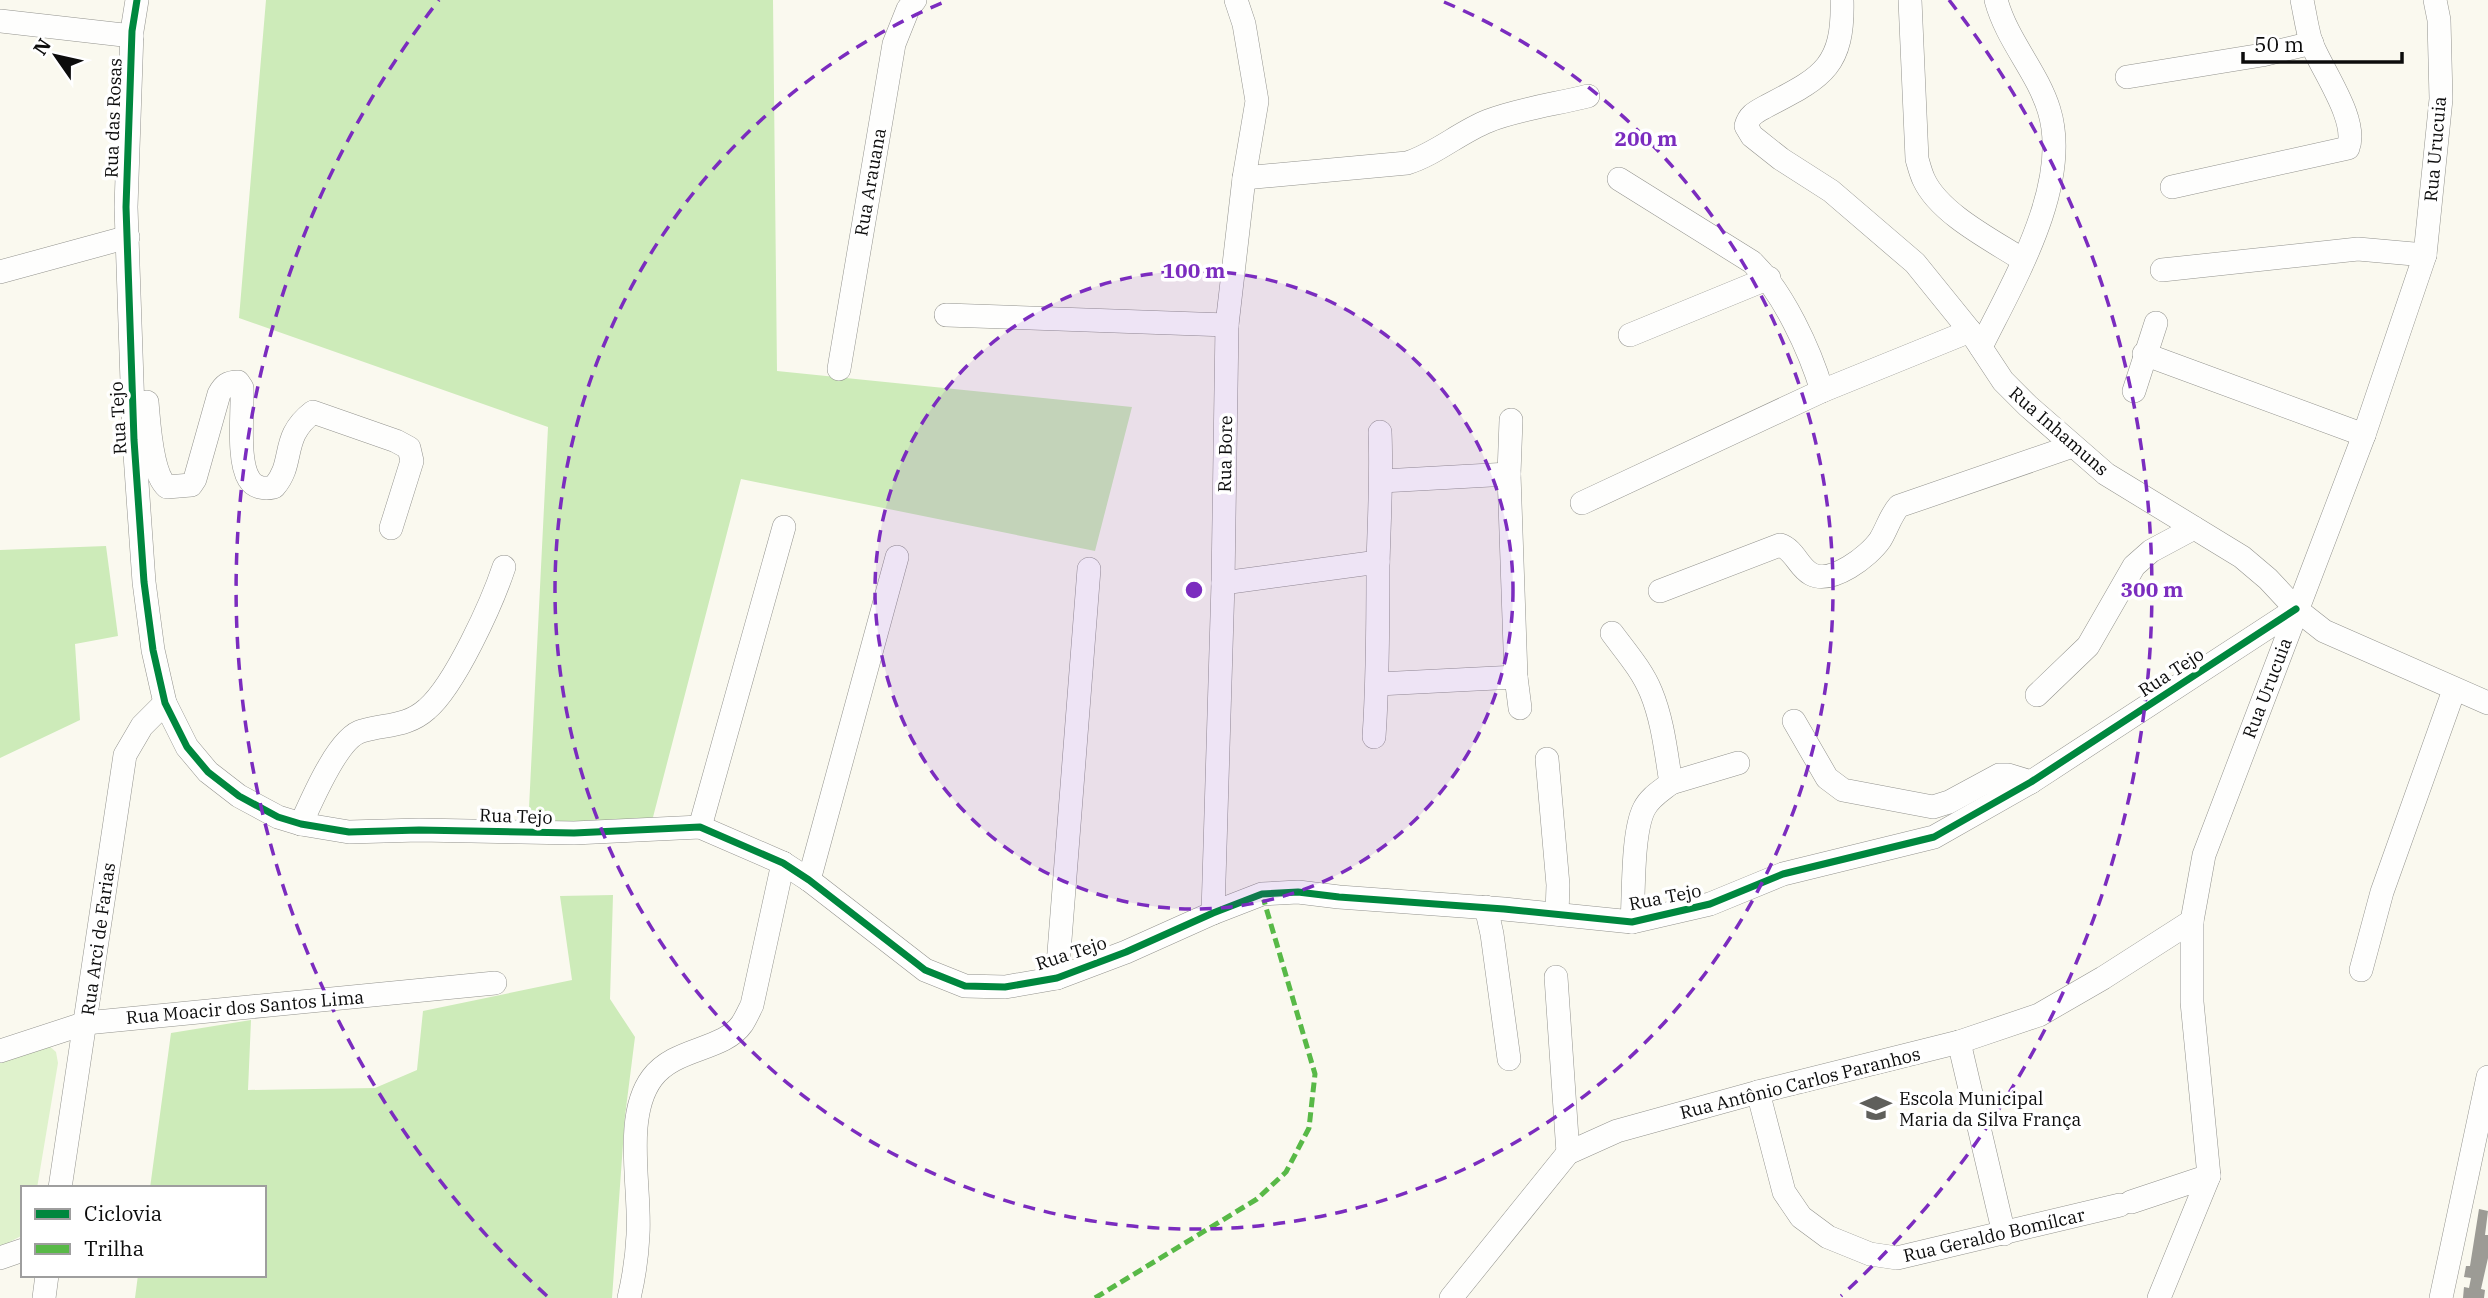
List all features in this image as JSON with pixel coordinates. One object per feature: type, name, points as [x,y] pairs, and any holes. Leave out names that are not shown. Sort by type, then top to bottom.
[{"type":"street","name":"Rua das Rosas","points":[[128,237],[125,207],[136,0]]},
{"type":"street","name":"Rua Arauana","points":[[839,369],[894,44],[908,9],[915,0]]},
{"type":"street","name":"Rua Bore","points":[[1213,913],[1223,583],[1227,325],[1244,178],[1257,101],[1244,24],[1236,0]]},
{"type":"street","name":"Rua Inhamuns","points":[[1842,0],[1838,47],[1830,64],[1815,80],[1752,114],[1746,126],[1752,136],[1781,159],[1831,191],[1915,263],[1976,339],[2003,381],[2106,474],[2242,557],[2268,579],[2296,609],[2324,631],[2488,704]]},
{"type":"street","points":[[1910,0],[1917,159],[1924,181],[1940,201],[1963,221],[2023,260]]},
{"type":"street","points":[[1582,503],[1822,391],[1976,339],[2023,260],[2053,179],[2050,113],[2038,81],[2016,48],[1999,14],[1996,0]]},
{"type":"street","points":[[2172,187],[2345,151],[2348,148],[2350,139],[2340,100],[2312,43],[2302,0]]},
{"type":"street","name":"Rua Urucuia","points":[[2159,1298],[2209,1176],[2192,1002],[2192,921],[2204,855],[2364,435],[2425,255],[2441,99],[2439,20],[2435,0]]},
{"type":"street","points":[[0,21],[132,36]]},
{"type":"street","points":[[2127,78],[2262,55],[2312,43]]},
{"type":"street","points":[[1244,178],[1407,163],[1418,160],[1455,136],[1490,120],[1588,96]]},
{"type":"street","points":[[1619,179],[1752,262],[1769,278],[1814,363],[1822,391]]},
{"type":"street","points":[[0,272],[128,237]]},
{"type":"street","name":"Rua Tejo","points":[[128,237],[131,360],[144,582],[153,650],[165,704],[187,747],[208,772],[239,796],[278,817],[349,832],[419,830],[573,834],[700,827],[783,863],[925,970],[965,986],[1005,987],[1057,978],[1126,952],[1262,894],[1298,891],[1339,897],[1486,907],[1632,922],[1710,904],[1783,874],[1934,837],[2031,782],[2296,609]]},
{"type":"street","points":[[2162,270],[2358,249],[2425,255]]},
{"type":"street","points":[[1630,335],[1769,278]]},
{"type":"street","points":[[946,315],[1227,325]]},
{"type":"street","points":[[2134,391],[2156,323]]},
{"type":"street","points":[[2144,354],[2364,435]]},
{"type":"street","points":[[131,360],[141,365],[151,445],[161,482],[167,486],[191,485],[198,470],[219,394],[223,386],[238,382],[242,388],[243,459],[248,478],[259,487],[274,487],[283,477],[290,438],[303,419],[313,412],[409,448],[412,461],[391,528]]},
{"type":"street","points":[[1511,420],[1509,474],[1516,677],[1520,708]]},
{"type":"street","points":[[1374,737],[1378,684],[1378,562],[1382,481],[1380,432]]},
{"type":"street","points":[[1660,591],[1780,545],[1789,549],[1812,575],[1820,577],[1845,571],[1865,557],[1880,540],[1899,506],[2073,446]]},
{"type":"street","points":[[1382,481],[1509,474]]},
{"type":"street","points":[[700,827],[784,527]]},
{"type":"street","points":[[2037,695],[2088,646],[2134,566],[2143,557],[2194,528]]},
{"type":"street","points":[[809,880],[897,557]]},
{"type":"street","points":[[1223,583],[1378,562]]},
{"type":"street","points":[[301,824],[335,758],[351,737],[360,731],[404,724],[428,709],[446,686],[471,641],[496,592],[504,567]]},
{"type":"street","points":[[1057,978],[1088,569]]},
{"type":"street","points":[[1612,633],[1639,669],[1650,690],[1659,715],[1671,783]]},
{"type":"street","points":[[1378,684],[1516,677]]},
{"type":"street","points":[[2361,970],[2382,892],[2454,690]]},
{"type":"street","name":"Rua Arci de Farias","points":[[60,1186],[125,755],[142,726],[165,704]]},
{"type":"street","points":[[1794,722],[1827,778],[1843,790],[1933,807],[1949,803],[1999,775],[2031,782]]},
{"type":"street","points":[[1548,759],[1558,914]]},
{"type":"street","points":[[1632,922],[1637,836],[1643,811],[1652,797],[1671,783],[1738,763]]},
{"type":"street","points":[[629,1298],[638,1233],[636,1119],[643,1093],[653,1076],[676,1057],[726,1038],[741,1025],[752,1005],[783,863]]},
{"type":"street","points":[[1486,907],[1509,1059]]},
{"type":"street","name":"Rua Antônio Carlos Paranhos","points":[[1451,1298],[1568,1153],[1617,1131],[1758,1091],[1959,1042],[2039,1015],[2192,921]]},
{"type":"street","points":[[1556,978],[1568,1153]]},
{"type":"street","name":"Rua Moacir dos Santos Lima","points":[[0,1051],[86,1023],[495,983]]},
{"type":"street","points":[[1959,1042],[2004,1234]]},
{"type":"street","points":[[2441,1298],[2488,1077]]},
{"type":"street","name":"Rua Geraldo Bomílcar","points":[[1758,1091],[1783,1192],[1801,1217],[1828,1237],[1870,1254],[1897,1258],[2004,1234],[2126,1203],[2209,1176]]},
{"type":"street","points":[[0,1258],[21,1251]]},
{"type":"street","points":[[44,1298],[47,1277]]},
{"type":"green space","points":[[266,0],[773,0],[777,371],[1132,407],[1095,551],[741,479],[652,821],[528,828],[548,427],[239,318]]},
{"type":"green space","points":[[106,546],[118,636],[75,644],[80,720],[0,758],[0,550]]},
{"type":"green space","points":[[613,895],[610,999],[635,1037],[625,1116],[612,1298],[135,1298],[138,1277],[266,1277],[266,1186],[150,1186],[171,1033],[251,1020],[248,1090],[375,1088],[417,1070],[423,1011],[572,980],[560,896]]},
{"type":"green space","points":[[47,1044],[56,1052],[58,1063],[37,1186],[21,1186],[21,1236],[0,1247],[0,1056]]},
{"type":"building","points":[[2479,1209],[2488,1211],[2485,1235],[2488,1235],[2488,1258],[2481,1289],[2485,1290],[2484,1298],[2463,1298],[2464,1287],[2469,1288],[2471,1278],[2464,1277],[2466,1266],[2470,1266]]},
{"type":"marked path","points":[[1095,1298],[1257,1199],[1286,1172],[1309,1128],[1315,1074],[1262,894]]},
{"type":"cycle path","points":[[137,0],[132,31],[126,207],[134,440],[144,582],[153,650],[165,703],[187,747],[208,772],[239,796],[278,817],[301,824],[349,832],[419,830],[574,833],[700,827],[783,863],[925,970],[965,986],[1005,987],[1057,978],[1126,952],[1262,894],[1298,892],[1632,922],[1710,904],[1783,874],[1934,837],[2031,782],[2296,609]]},
{"type":"place","name":"Escola Municipal Maria da Silva França","points":[[1876,1108]]}]
